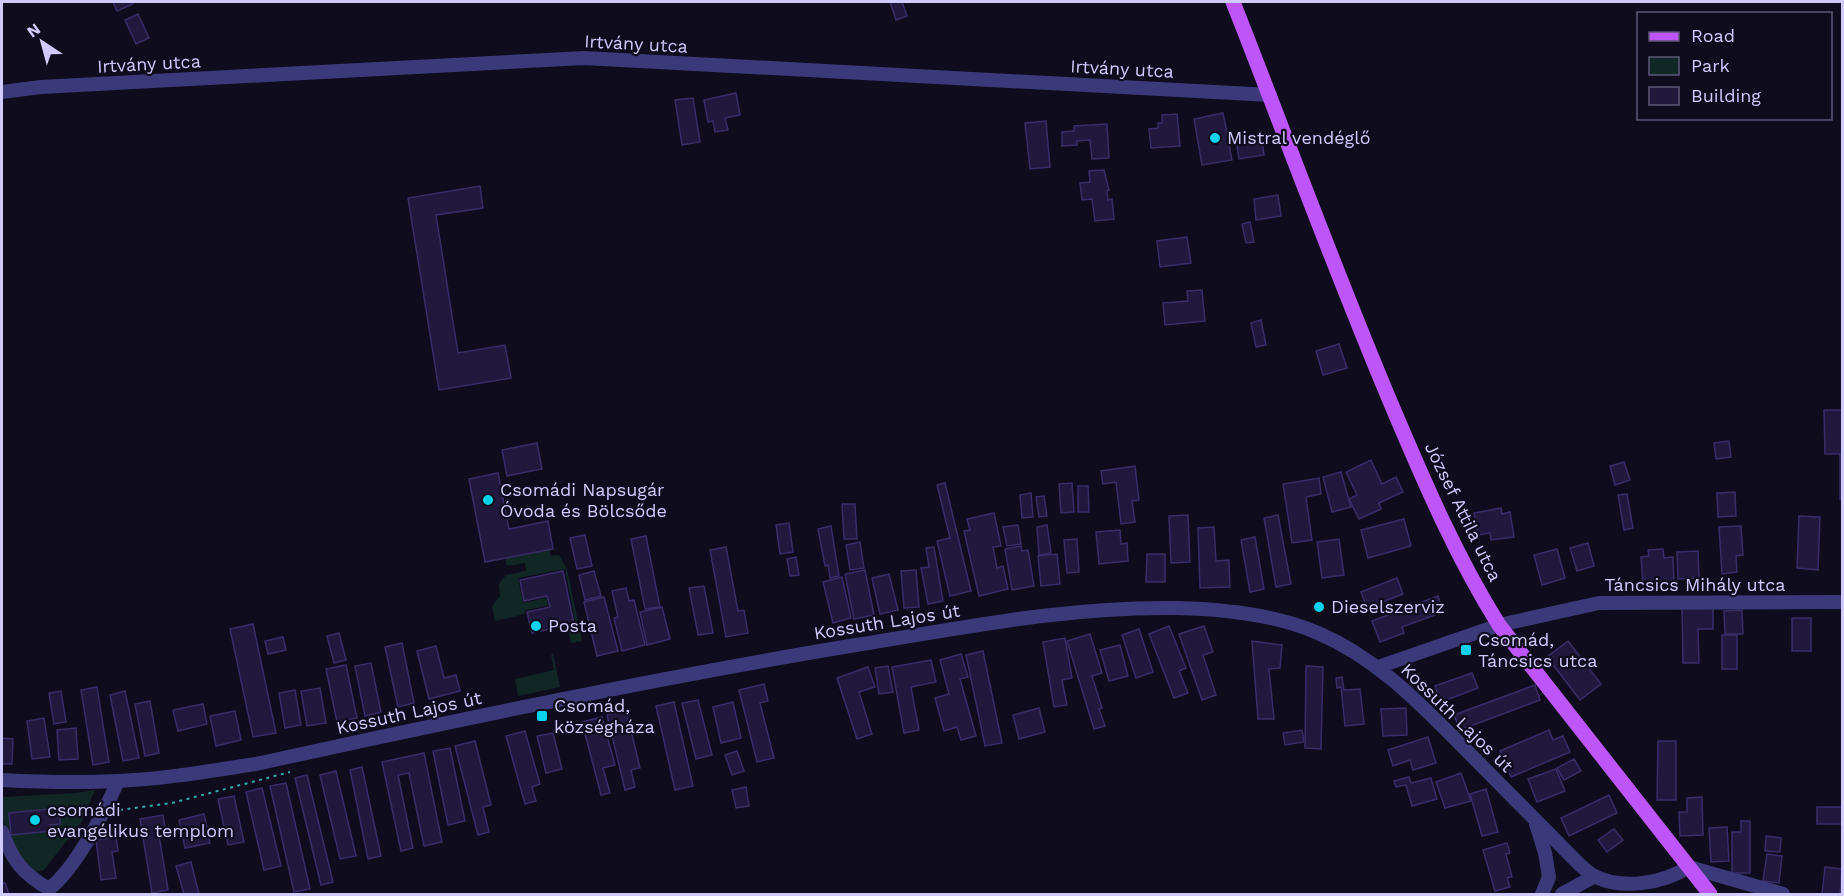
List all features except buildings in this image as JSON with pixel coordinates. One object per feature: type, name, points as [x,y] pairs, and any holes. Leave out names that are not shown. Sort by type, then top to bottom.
[{"type":"main road","name":"József Attila utca","points":[[1233,2],[1368,350],[1429,492],[1477,589],[1499,625],[1710,894]]},
{"type":"street","name":"Irtvány utca","points":[[2,92],[41,87],[584,58],[1270,95]]},
{"type":"street","name":"Táncsics Mihály utca","points":[[1378,667],[1499,625],[1599,603],[1842,602]]},
{"type":"street","name":"Kossuth Lajos út","points":[[2,780],[48,783],[159,778],[256,764],[610,688],[785,657],[1081,610],[1214,609],[1266,617],[1316,632],[1357,653],[1378,667],[1416,699],[1580,865],[1595,876],[1633,884],[1662,879],[1678,874],[1689,867]]},
{"type":"street","points":[[2,832],[14,860],[31,878],[49,892],[62,879],[104,812],[118,781]]},
{"type":"street","points":[[1534,819],[1545,853],[1549,877],[1542,894]]},
{"type":"street","points":[[1689,867],[1783,894]]},
{"type":"street","points":[[1562,894],[1595,876]]},
{"type":"path","points":[[104,812],[172,803],[292,771]]},
{"type":"green space","points":[[549,549],[551,556],[559,555],[567,569],[582,641],[571,643],[568,629],[560,630],[576,625],[565,569],[518,578],[523,603],[546,598],[548,606],[525,610],[525,614],[495,621],[492,606],[500,596],[499,584],[506,575],[526,571],[525,563],[507,566],[505,558]]},
{"type":"green space","points":[[553,654],[560,687],[518,696],[515,679],[554,670],[551,655]]},
{"type":"green space","points":[[95,790],[82,821],[44,870],[35,872],[12,848],[2,818],[2,797]]},
{"type":"place","name":"Mistral vendéglő","points":[[1215,138]]},
{"type":"place","name":"Csomádi Napsugár Óvoda és Bölcsőde","points":[[488,500]]},
{"type":"place","name":"Dieselszerviz","points":[[1319,607]]},
{"type":"place","name":"Posta","points":[[536,626]]},
{"type":"place","name":"Csomád, Táncsics utca","points":[[1466,650]]},
{"type":"place","name":"Csomád, községháza","points":[[542,716]]},
{"type":"place","name":"csomádi evangélikus templom","points":[[35,820]]}]
